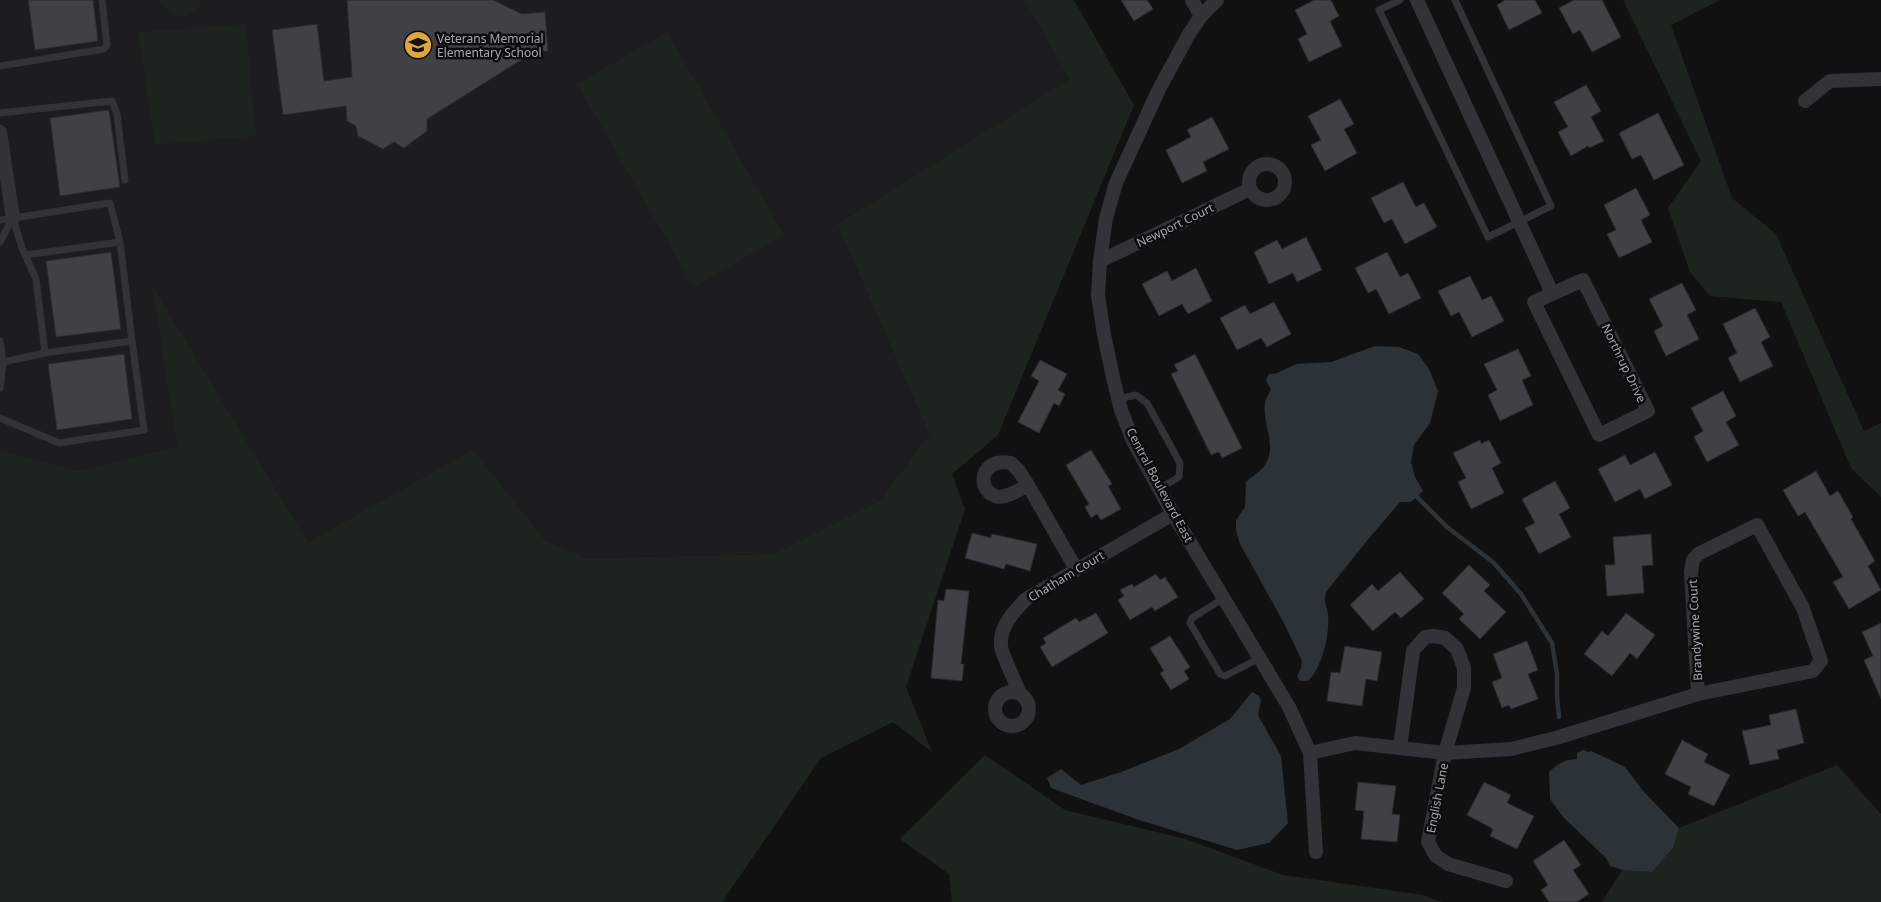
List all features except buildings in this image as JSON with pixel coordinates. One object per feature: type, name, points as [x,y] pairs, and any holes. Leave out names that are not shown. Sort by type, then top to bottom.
[{"type":"street","points":[[1192,0],[1201,16]]},
{"type":"street","name":"Central Boulevard East","points":[[1217,0],[1201,16],[1159,89],[1116,183],[1106,218],[1098,294],[1104,335],[1118,399],[1133,441],[1173,514],[1289,707],[1310,753],[1316,852]]},
{"type":"street","points":[[1417,0],[1552,293]]},
{"type":"street","points":[[1805,101],[1830,81],[1881,79]]},
{"type":"street","points":[[0,132],[7,219]]},
{"type":"street","name":"Newport Court","points":[[1100,261],[1250,189]]},
{"type":"street","name":"Northrup Drive","points":[[1583,280],[1648,411],[1599,435],[1534,302],[1552,293],[1583,280]]},
{"type":"street","points":[[1028,485],[1076,569]]},
{"type":"street","name":"Chatham Court","points":[[1020,694],[1001,646],[1004,628],[1013,613],[1026,599],[1173,514]]},
{"type":"street","name":"Brandywine Court","points":[[1310,753],[1355,743],[1445,753],[1511,750],[1698,694],[1813,671],[1821,661],[1803,608],[1757,525],[1698,554],[1693,560],[1698,694]]},
{"type":"street","points":[[1400,748],[1413,651],[1425,637],[1434,636],[1445,638],[1457,649],[1464,668],[1464,688],[1445,753]]},
{"type":"street","name":"English Lane","points":[[1445,753],[1428,842],[1436,856],[1448,864],[1506,881]]},
{"type":"lane","points":[[0,66],[104,50],[107,44],[102,0]]},
{"type":"lane","points":[[1400,0],[1379,10],[1488,237],[1551,206],[1455,0]]},
{"type":"lane","points":[[0,113],[112,101],[117,114],[125,180]]},
{"type":"lane","points":[[0,418],[59,443],[144,430],[120,242],[110,203],[7,219]]},
{"type":"lane","points":[[0,242],[7,219]]},
{"type":"lane","points":[[7,219],[36,279],[45,353]]},
{"type":"lane","points":[[25,255],[120,242]]},
{"type":"lane","points":[[0,341],[3,362],[0,388]]},
{"type":"lane","points":[[3,362],[45,353],[132,341]]},
{"type":"lane","points":[[1118,399],[1136,395],[1147,403],[1180,463],[1179,477],[1159,489]]},
{"type":"lane","points":[[1224,598],[1192,618],[1190,623],[1220,674],[1225,676],[1260,658]]},
{"type":"shaded area","points":[[0,0],[1024,0],[1069,79],[837,224],[929,434],[879,501],[773,554],[588,558],[546,541],[473,449],[308,542],[154,289],[177,446],[79,471],[0,450]]},
{"type":"shaded area","points":[[160,0],[199,0],[201,7],[184,17],[171,14],[160,4]]},
{"type":"shaded area","points":[[1024,0],[1074,0],[1134,105],[998,435],[952,474],[965,509],[906,687],[932,752],[893,722],[821,758],[722,902],[0,902],[0,450],[79,471],[177,446],[152,285],[308,542],[473,449],[546,541],[588,558],[773,554],[879,501],[929,434],[837,224],[1069,79]]},
{"type":"shaded area","points":[[1623,0],[1720,0],[1671,25],[1732,198],[1776,234],[1864,431],[1881,423],[1881,497],[1851,468],[1781,302],[1710,296],[1690,272],[1668,208],[1701,161]]},
{"type":"shaded area","points":[[246,24],[256,136],[155,145],[138,32]]},
{"type":"shaded area","points":[[667,32],[784,235],[694,287],[577,84]]},
{"type":"shaded area","points":[[1375,346],[1399,347],[1418,354],[1429,369],[1438,391],[1430,423],[1414,445],[1411,462],[1415,477],[1423,491],[1411,502],[1400,502],[1326,592],[1328,632],[1324,650],[1313,675],[1308,681],[1300,681],[1297,676],[1302,661],[1285,625],[1240,544],[1236,531],[1236,520],[1245,507],[1246,482],[1262,468],[1269,456],[1270,441],[1265,411],[1266,400],[1271,390],[1266,380],[1269,374],[1275,374],[1296,364],[1331,362]]},
{"type":"shaded area","points":[[1252,692],[1259,696],[1261,701],[1258,715],[1281,756],[1288,823],[1269,843],[1237,850],[1139,820],[1051,788],[1047,778],[1061,769],[1081,785],[1121,772],[1179,749],[1230,719]]},
{"type":"shaded area","points":[[1583,750],[1591,751],[1625,767],[1644,792],[1679,828],[1673,848],[1652,872],[1622,870],[1610,866],[1606,858],[1563,817],[1550,799],[1549,772],[1562,762],[1577,759],[1577,753]]},
{"type":"shaded area","points":[[985,755],[1065,810],[1186,839],[1283,875],[1423,895],[1442,902],[952,902],[949,874],[900,839]]},
{"type":"shaded area","points":[[1837,765],[1881,814],[1881,902],[1602,902],[1622,870],[1652,872],[1673,848],[1679,828]]},
{"type":"waterway","points":[[1417,497],[1447,527],[1494,563],[1521,594],[1552,643],[1557,674],[1559,717]]},
{"type":"place","name":"Veterans Memorial Elementary School","points":[[418,45]]}]
